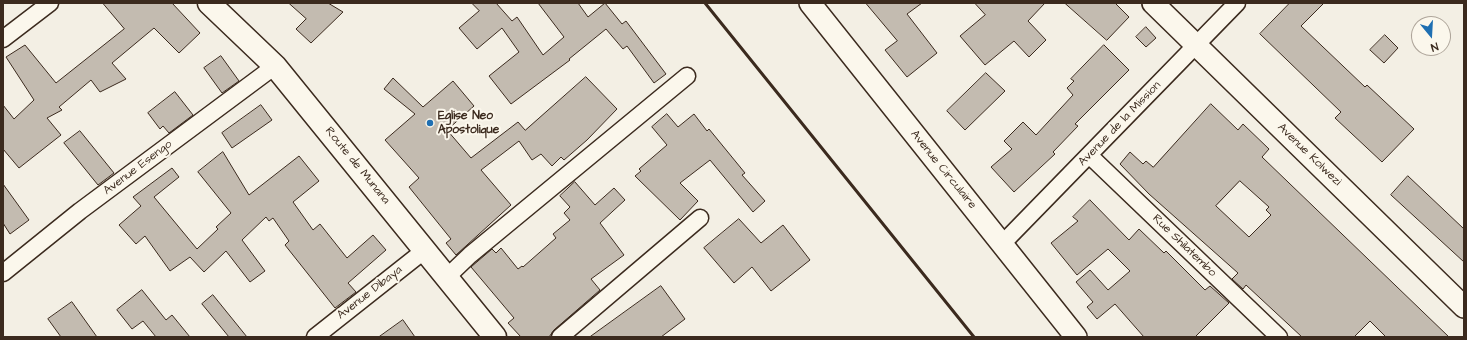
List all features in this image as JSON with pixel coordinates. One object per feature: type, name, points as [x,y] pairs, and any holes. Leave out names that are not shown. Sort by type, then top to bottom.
[{"type":"main road","name":"Route de Munana","points":[[210,3],[275,66],[495,337]]},
{"type":"street","points":[[3,39],[50,3]]},
{"type":"street","name":"Avenue Circulaire","points":[[810,3],[1076,337]]},
{"type":"street","name":"Avenue Kolwezi","points":[[1154,3],[1464,307]]},
{"type":"street","name":"Avenue de la Mission","points":[[1002,244],[1237,3]]},
{"type":"street","name":"Avenue Esengo","points":[[3,273],[80,211],[275,66]]},
{"type":"street","points":[[447,277],[470,255],[687,76]]},
{"type":"street","name":"Rue Shilatembo","points":[[1089,155],[1279,337]]},
{"type":"street","points":[[560,337],[700,218]]},
{"type":"street","name":"Avenue Dibaya","points":[[315,337],[425,250]]},
{"type":"building","points":[[103,3],[172,3],[200,33],[179,53],[154,28],[112,63],[126,79],[100,92],[91,80],[59,107],[62,110],[47,118],[61,135],[19,168],[3,149],[3,105],[14,119],[34,100],[6,57],[25,45],[56,83],[124,29]]},
{"type":"building","points":[[289,3],[328,3],[343,12],[311,43],[296,29],[306,19]]},
{"type":"building","points":[[472,3],[496,3],[512,21],[517,17],[543,55],[564,37],[538,3],[578,3],[588,17],[605,3],[622,24],[626,21],[666,74],[654,83],[627,46],[623,49],[606,29],[569,59],[570,60],[511,104],[489,76],[519,52],[502,28],[477,49],[459,28],[479,11]]},
{"type":"building","points":[[866,3],[922,3],[907,14],[937,53],[907,77],[885,50],[897,41]]},
{"type":"building","points":[[975,3],[1045,3],[1028,21],[1046,40],[1029,57],[1014,41],[985,65],[960,36],[985,15]]},
{"type":"building","points":[[1065,3],[1115,3],[1129,17],[1107,40]]},
{"type":"building","points":[[1290,3],[1324,3],[1301,26],[1365,87],[1367,85],[1414,129],[1382,162],[1335,118],[1341,112],[1260,34]]},
{"type":"building","points":[[1146,27],[1156,38],[1146,47],[1136,37]]},
{"type":"building","points":[[1385,35],[1398,48],[1384,63],[1370,50]]},
{"type":"building","points":[[1104,45],[1129,70],[1075,124],[1078,126],[1053,152],[1055,154],[1014,192],[991,167],[1012,149],[1004,141],[1023,122],[1036,135],[1073,95],[1067,88],[1074,81],[1071,79]]},
{"type":"building","points":[[221,56],[239,81],[222,93],[204,68]]},
{"type":"building","points":[[986,73],[1005,91],[965,130],[947,111]]},
{"type":"building","points":[[586,77],[617,109],[587,140],[564,160],[561,157],[552,166],[541,154],[532,160],[519,141],[481,170],[511,205],[456,255],[446,243],[451,239],[409,187],[419,178],[385,140],[415,114],[384,89],[393,78],[423,107],[453,81],[474,106],[447,130],[471,158],[518,122],[525,130]]},
{"type":"building","points":[[175,92],[193,115],[169,133],[163,126],[160,129],[148,113]]},
{"type":"building","points":[[1211,104],[1238,130],[1243,124],[1269,149],[1262,157],[1449,337],[1386,337],[1370,321],[1354,337],[1302,337],[1246,285],[1243,289],[1232,279],[1238,273],[1149,194],[1120,164],[1130,152],[1143,164],[1146,161],[1153,167]],"holes":[[[1240,181],[1269,207],[1266,210],[1271,215],[1249,237],[1216,206]]]},
{"type":"building","points":[[261,105],[272,120],[232,148],[222,133]]},
{"type":"building","points":[[667,114],[678,127],[694,114],[707,131],[709,129],[745,173],[742,175],[765,201],[753,212],[710,160],[680,183],[698,201],[680,220],[635,176],[641,171],[639,169],[667,145],[652,127]]},
{"type":"building","points":[[80,131],[114,173],[98,185],[64,143]]},
{"type":"building","points":[[223,152],[249,195],[299,156],[319,181],[293,202],[313,230],[320,224],[347,258],[373,235],[386,250],[348,283],[356,292],[335,308],[285,245],[289,241],[273,218],[269,221],[266,217],[242,240],[265,271],[250,282],[226,251],[204,272],[190,257],[170,271],[145,236],[136,244],[119,225],[141,206],[133,197],[172,168],[179,177],[154,197],[197,249],[218,229],[216,227],[231,213],[198,172]]},
{"type":"building","points":[[1408,176],[1464,229],[1464,262],[1391,195]]},
{"type":"building","points":[[575,182],[595,205],[614,188],[625,200],[600,223],[624,255],[591,279],[600,290],[554,330],[549,337],[521,337],[508,323],[514,318],[471,267],[492,249],[496,253],[501,248],[518,269],[522,266],[523,267],[556,238],[553,234],[570,220],[564,213],[570,207],[560,196]]},
{"type":"building","points":[[3,184],[29,220],[10,234],[3,223]]},
{"type":"building","points":[[1090,200],[1129,240],[1139,229],[1164,253],[1166,251],[1205,290],[1210,286],[1229,303],[1195,337],[1144,337],[1115,304],[1097,319],[1087,307],[1093,302],[1076,282],[1090,270],[1108,290],[1130,271],[1108,249],[1077,275],[1051,243],[1078,221],[1073,217]]},
{"type":"building","points":[[739,219],[761,243],[783,225],[810,260],[771,291],[752,267],[734,283],[704,248]]},
{"type":"building","points":[[661,286],[685,319],[661,337],[590,337]]},
{"type":"building","points":[[142,290],[166,320],[172,315],[190,337],[156,337],[143,321],[132,329],[117,310]]},
{"type":"building","points":[[213,295],[247,337],[229,337],[202,304]]},
{"type":"building","points":[[72,302],[97,337],[61,337],[48,319]]},
{"type":"building","points":[[403,320],[415,337],[379,337]]},
{"type":"railway","points":[[705,3],[974,337]]},
{"type":"place","name":"Eglise Neo Apostolique","points":[[430,123]]}]
